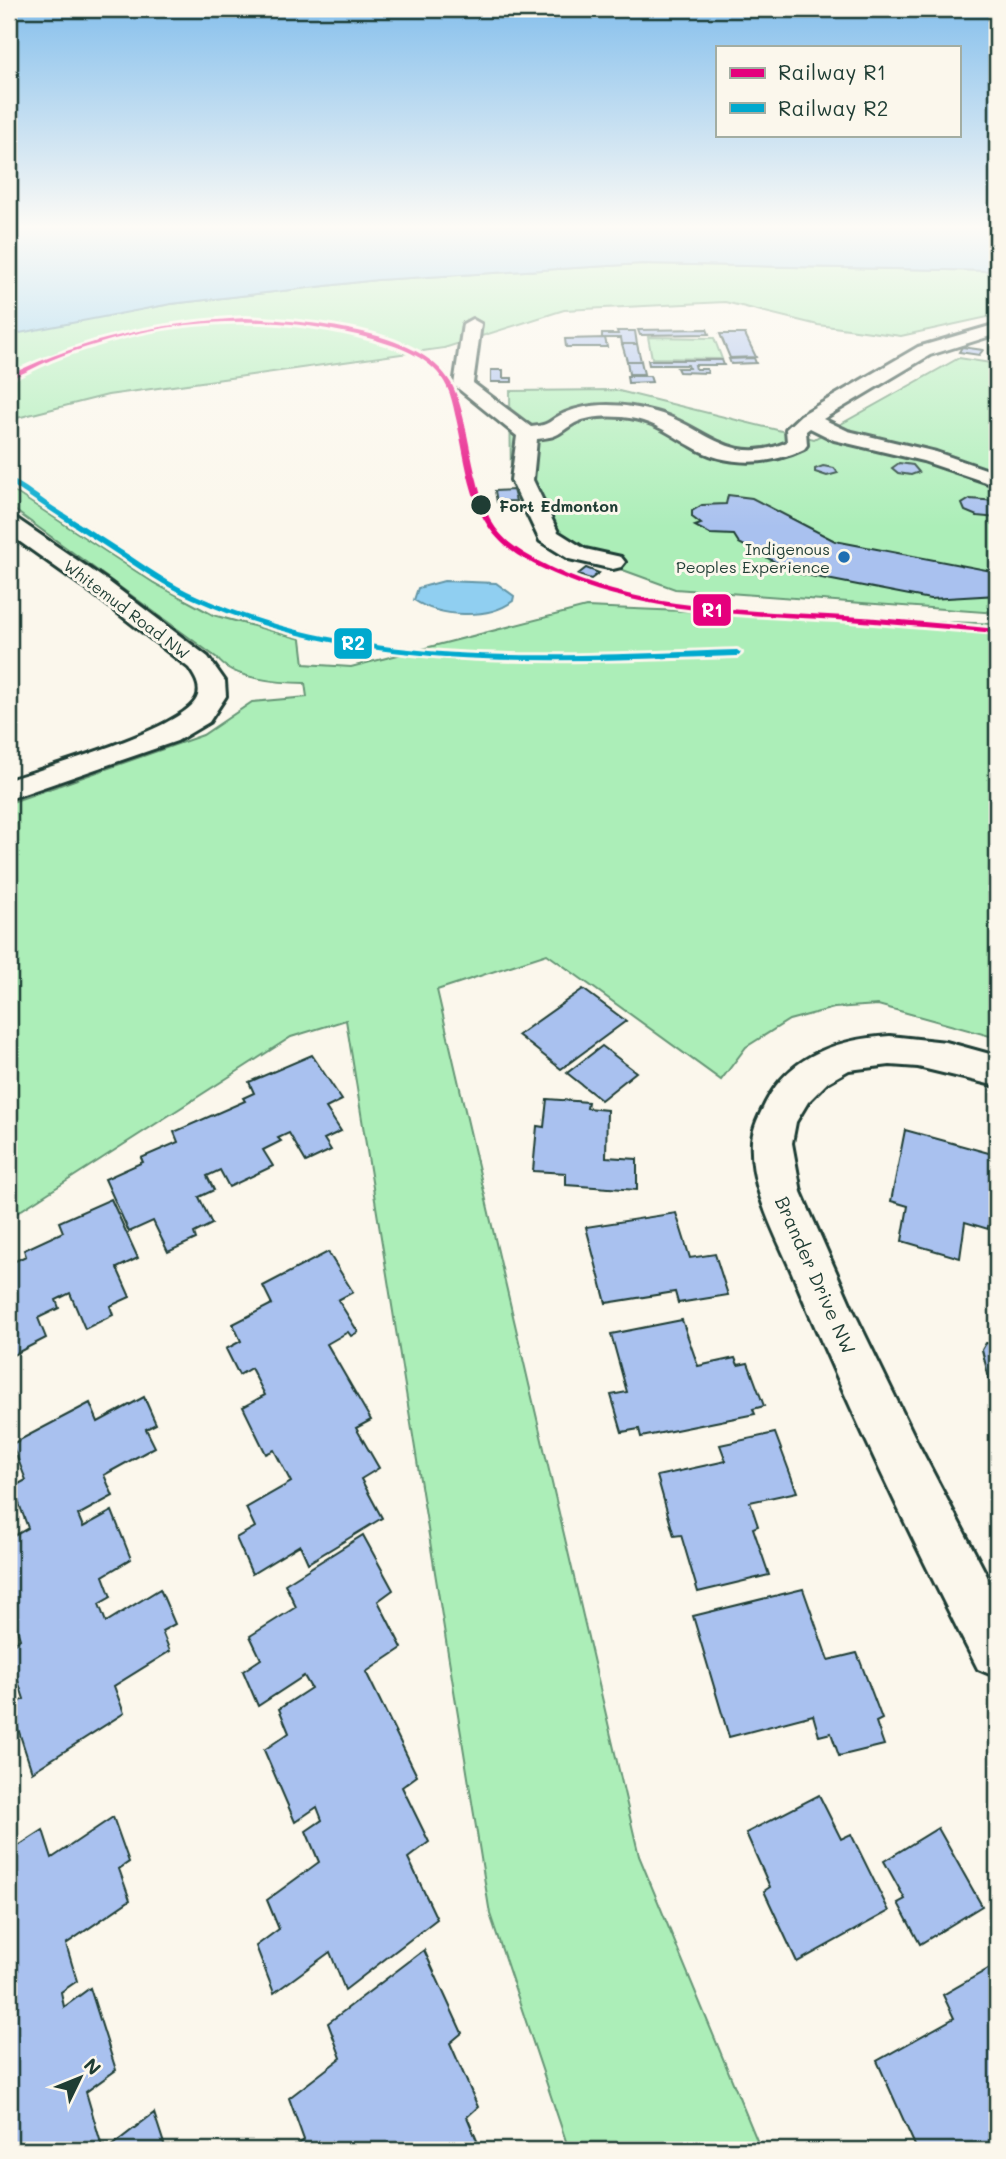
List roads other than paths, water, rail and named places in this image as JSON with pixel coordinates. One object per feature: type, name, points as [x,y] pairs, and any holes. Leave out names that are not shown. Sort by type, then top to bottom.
[{"type":"street","points":[[472,326],[463,385],[527,434],[554,431],[562,422],[576,415],[624,412],[665,422],[719,451],[736,454],[765,454],[797,445],[796,429],[808,419],[924,351],[997,329]]},
{"type":"street","points":[[808,419],[841,436],[929,456],[997,480]]},
{"type":"street","points":[[527,434],[522,480],[548,536],[577,554],[613,562]]},
{"type":"street","name":"Whitemud Road NW","points":[[9,524],[100,587],[199,663],[211,681],[212,696],[199,716],[167,735],[9,790]]},
{"type":"street","name":"Brander Drive NW","points":[[997,1071],[947,1056],[918,1051],[863,1053],[838,1060],[817,1070],[799,1085],[776,1120],[772,1141],[778,1186],[826,1301],[935,1531],[997,1650]]},
{"type":"water","points":[[9,326],[57,326],[9,335]]},
{"type":"water","points":[[444,581],[496,583],[514,596],[513,601],[490,611],[463,614],[436,610],[414,600],[418,588]]},
{"type":"rail line","name":"R1","points":[[9,377],[50,358],[96,342],[175,326]]},
{"type":"rail line","name":"R1","points":[[322,326],[344,329],[388,342],[427,360],[440,371],[453,393],[475,489],[493,531],[529,559],[569,578],[610,592],[696,608],[997,631]]},
{"type":"rail line","name":"R2","points":[[9,480],[187,594],[262,623],[328,640],[463,656],[601,657],[737,653]]},
{"type":"place","name":"Fort Edmonton","points":[[481,505]]},
{"type":"place","name":"Indigenous Peoples Experience","points":[[844,557]]}]
